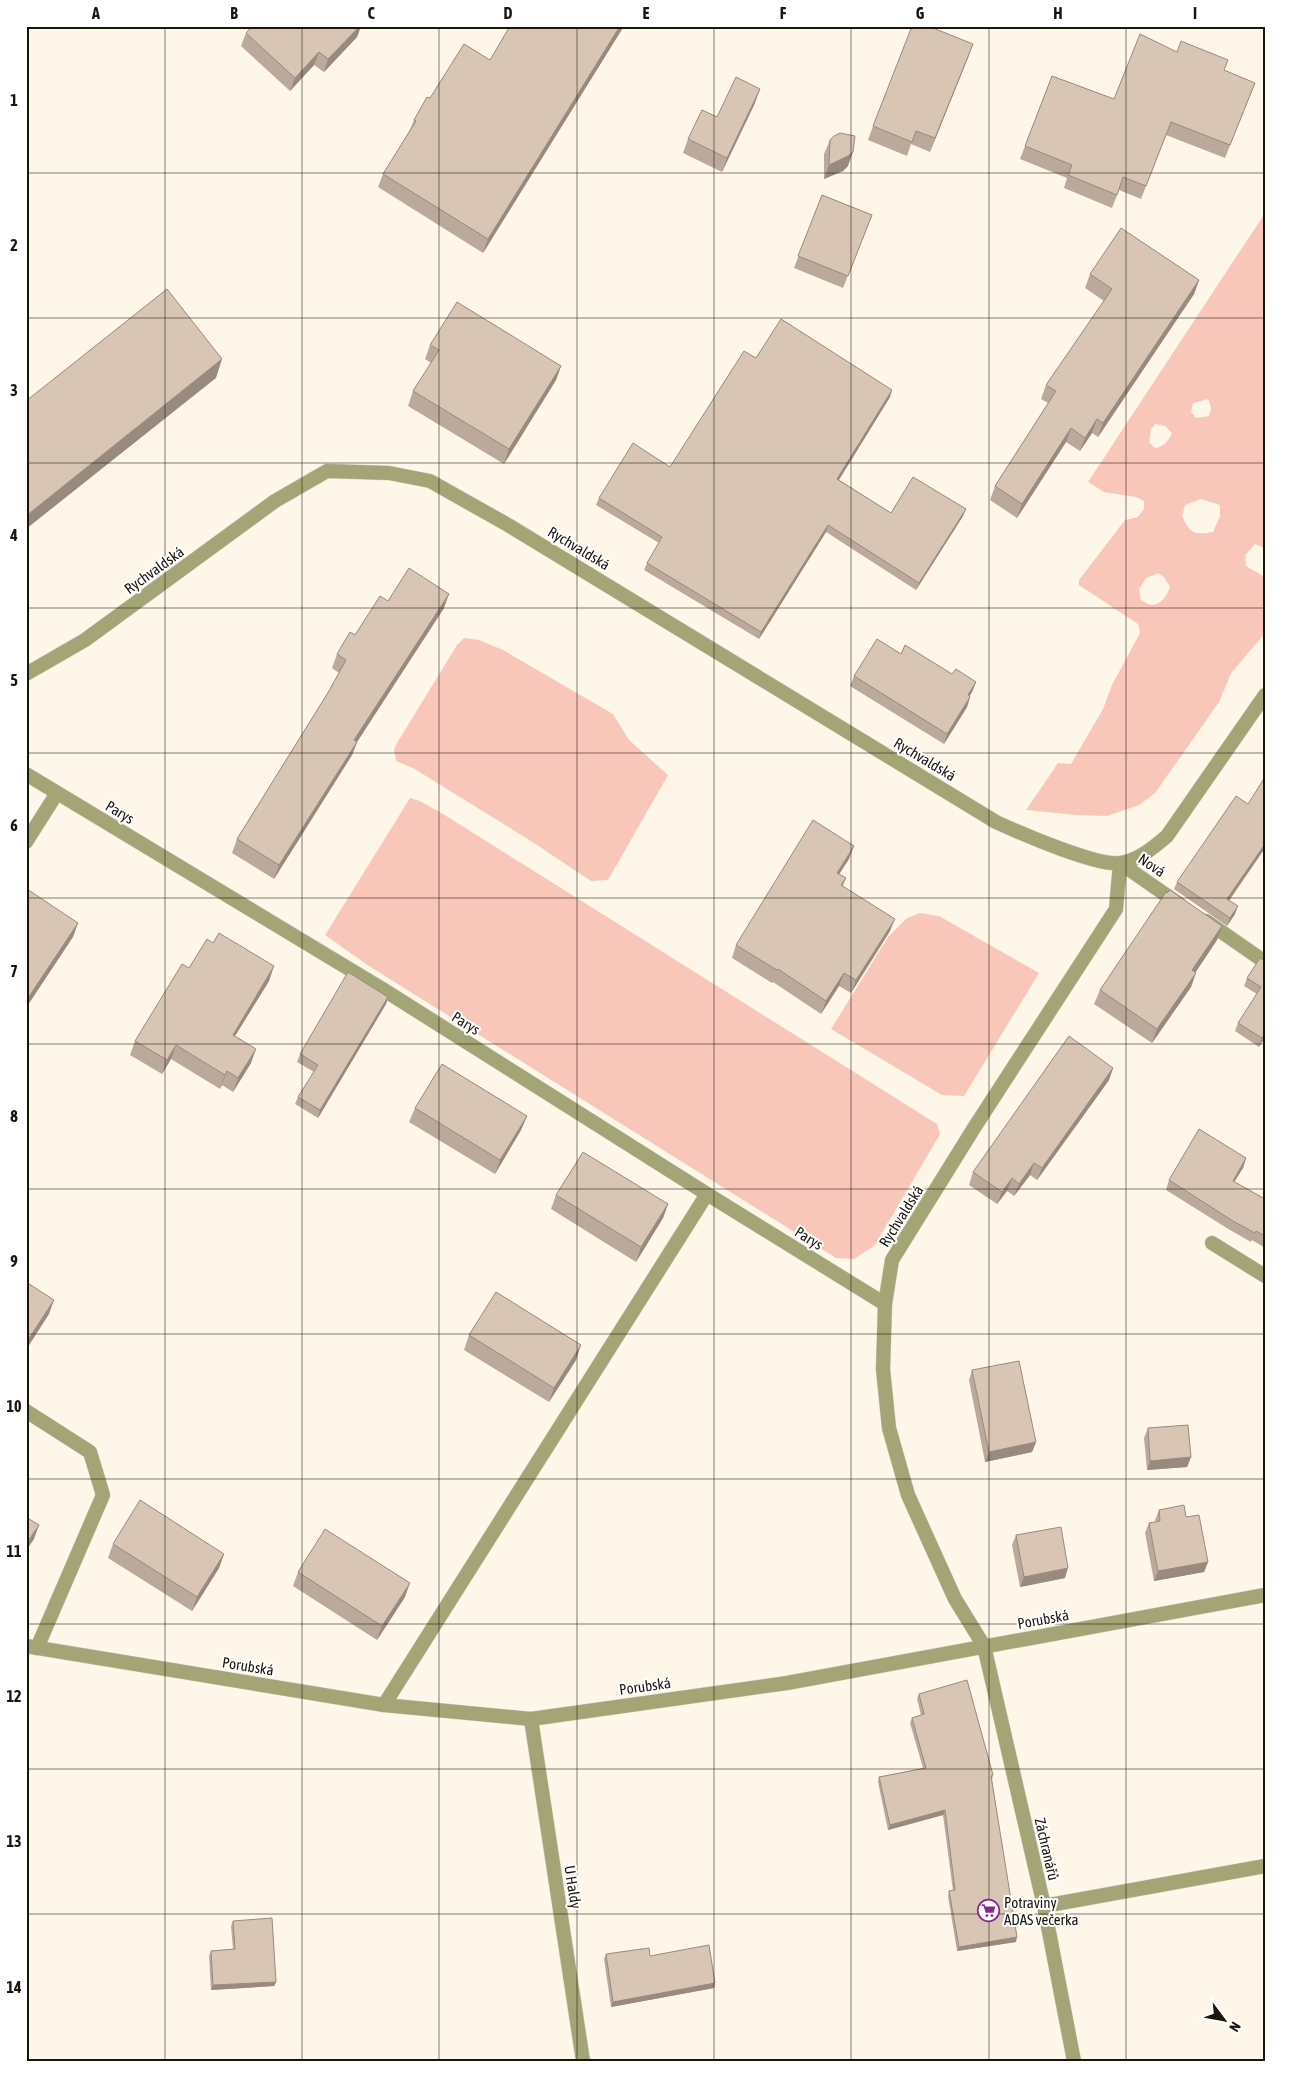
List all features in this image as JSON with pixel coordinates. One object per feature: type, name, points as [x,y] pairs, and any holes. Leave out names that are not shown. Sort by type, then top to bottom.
[{"type":"street","name":"Rychvaldská","points":[[26,674],[86,640],[276,501],[327,471],[389,473],[430,482],[508,525],[996,822],[1021,834],[1098,860],[1120,863],[1146,853],[1167,836],[1265,695]]},
{"type":"street","name":"Parys","points":[[26,774],[384,990],[885,1304]]},
{"type":"street","points":[[26,842],[57,793]]},
{"type":"street","name":"Rychvaldská","points":[[984,1646],[955,1599],[908,1495],[890,1428],[883,1369],[885,1304],[892,1260],[974,1128],[1116,909],[1120,863]]},
{"type":"street","name":"Nová","points":[[1120,863],[1265,962]]},
{"type":"street","points":[[384,1705],[707,1194]]},
{"type":"street","points":[[1212,1243],[1265,1276]]},
{"type":"street","points":[[26,1411],[90,1452],[103,1495],[32,1647]]},
{"type":"street","name":"Porubská","points":[[32,1647],[384,1705],[531,1718],[787,1684],[1265,1595]]},
{"type":"street","name":"Záchranářů","points":[[984,1646],[1044,1906],[1074,2061]]},
{"type":"street","name":"U Haldy","points":[[531,1718],[583,2061]]},
{"type":"street","points":[[1044,1906],[1265,1866]]},
{"type":"shaded area","points":[[1265,213],[1265,548],[1255,544],[1245,555],[1246,566],[1263,576],[1265,575],[1265,633],[1231,673],[1219,702],[1155,793],[1139,805],[1107,816],[1026,810],[1058,763],[1071,764],[1103,709],[1112,685],[1140,633],[1138,624],[1079,585],[1079,580],[1125,520],[1138,517],[1144,509],[1144,501],[1136,497],[1104,492],[1088,482]],"holes":[[[1208,399],[1211,408],[1209,416],[1196,418],[1191,412],[1193,403]],[[1155,424],[1165,426],[1172,433],[1165,443],[1155,448],[1149,442],[1151,429]],[[1201,499],[1220,505],[1220,516],[1213,532],[1197,533],[1190,530],[1182,516],[1185,505]],[[1158,573],[1164,577],[1170,587],[1159,603],[1151,605],[1141,600],[1139,589],[1146,578]]]},
{"type":"shaded area","points":[[464,638],[479,640],[503,650],[613,714],[629,740],[668,775],[608,880],[591,881],[531,841],[413,768],[396,761],[394,750],[397,743],[457,645]]},
{"type":"shaded area","points":[[410,798],[420,801],[443,814],[937,1124],[940,1134],[875,1245],[854,1259],[836,1258],[369,966],[325,935]]},
{"type":"shaded area","points":[[920,913],[939,916],[1039,973],[964,1096],[942,1095],[831,1029],[888,937],[907,918]]},
{"type":"building","points":[[252,26],[360,26],[328,59],[319,52],[295,78],[246,33]]},
{"type":"building","points":[[510,26],[620,26],[488,239],[383,174],[416,121],[414,120],[427,97],[430,98],[464,44],[490,60]]},
{"type":"building","points":[[912,26],[928,26],[973,44],[935,138],[916,131],[912,142],[873,126]]},
{"type":"building","points":[[1140,34],[1177,52],[1181,41],[1228,60],[1224,70],[1255,83],[1230,145],[1171,122],[1146,186],[1123,177],[1117,195],[1068,175],[1072,165],[1025,146],[1052,76],[1114,99]]},
{"type":"building","points":[[736,77],[760,89],[727,158],[688,139],[702,110],[717,117]]},
{"type":"building","points":[[840,133],[855,136],[853,152],[829,165],[830,140]]},
{"type":"building","points":[[822,195],[872,215],[848,276],[798,256]]},
{"type":"building","points":[[1121,228],[1199,280],[1103,423],[1097,419],[1085,438],[1071,428],[1022,504],[995,486],[1056,391],[1046,385],[1112,289],[1090,274]]},
{"type":"building","points":[[167,289],[222,359],[26,516],[26,401]]},
{"type":"building","points":[[457,302],[561,366],[509,449],[413,391],[439,350],[430,345]]},
{"type":"building","points":[[781,319],[892,390],[837,479],[891,513],[913,477],[966,509],[919,583],[828,525],[761,632],[647,563],[662,537],[599,498],[633,443],[670,467],[744,351],[756,358]]},
{"type":"building","points":[[409,568],[449,594],[354,740],[357,742],[279,865],[237,839],[329,691],[346,660],[337,654],[350,632],[355,635],[380,596],[388,601]]},
{"type":"building","points":[[877,639],[901,654],[905,645],[952,674],[956,669],[976,682],[968,695],[970,697],[947,734],[854,676]]},
{"type":"building","points":[[1265,777],[1265,844],[1227,899],[1238,906],[1230,918],[1177,882],[1236,796],[1248,804]]},
{"type":"building","points":[[813,820],[854,846],[837,873],[846,878],[841,885],[895,919],[856,980],[844,973],[826,1001],[778,969],[736,945]]},
{"type":"building","points":[[27,889],[78,923],[26,1001],[26,891]]},
{"type":"building","points":[[1170,890],[1222,926],[1192,970],[1196,973],[1157,1029],[1100,990],[1166,892]]},
{"type":"building","points":[[219,933],[274,966],[233,1035],[256,1049],[238,1078],[227,1071],[225,1075],[176,1045],[167,1060],[135,1041],[182,964],[189,968],[207,939],[213,943]]},
{"type":"building","points":[[1260,958],[1265,961],[1265,1033],[1262,1038],[1238,1023],[1261,987],[1247,978]]},
{"type":"building","points":[[348,972],[388,997],[320,1110],[298,1097],[318,1065],[300,1054]]},
{"type":"building","points":[[1069,1036],[1113,1068],[1042,1168],[1034,1163],[1019,1184],[1012,1178],[1002,1192],[973,1172]]},
{"type":"building","points":[[442,1064],[527,1116],[500,1160],[415,1108]]},
{"type":"building","points":[[1199,1129],[1246,1158],[1233,1181],[1265,1199],[1265,1236],[1256,1231],[1255,1233],[1233,1221],[1169,1180]]},
{"type":"building","points":[[583,1152],[668,1204],[641,1247],[556,1195]]},
{"type":"building","points":[[26,1282],[54,1300],[26,1343]]},
{"type":"building","points":[[496,1292],[581,1345],[554,1388],[469,1335]]},
{"type":"building","points":[[1019,1361],[1036,1442],[989,1452],[972,1370]]},
{"type":"building","points":[[1188,1425],[1191,1457],[1150,1461],[1148,1428]]},
{"type":"building","points":[[140,1500],[224,1554],[197,1597],[113,1544]]},
{"type":"building","points":[[1184,1505],[1186,1517],[1199,1515],[1208,1562],[1158,1571],[1149,1523],[1160,1521],[1159,1510]]},
{"type":"building","points":[[26,1517],[39,1525],[26,1544]]},
{"type":"building","points":[[1061,1527],[1068,1568],[1024,1577],[1016,1535]]},
{"type":"building","points":[[325,1529],[410,1583],[382,1626],[298,1572]]},
{"type":"building","points":[[967,1680],[993,1775],[991,1776],[1017,1937],[959,1947],[949,1891],[955,1890],[945,1810],[890,1825],[879,1777],[926,1768],[912,1718],[924,1714],[919,1694]]},
{"type":"building","points":[[272,1918],[276,1982],[213,1985],[211,1951],[235,1949],[233,1921]]},
{"type":"building","points":[[709,1945],[715,1983],[613,2002],[606,1954],[649,1948],[650,1956]]},
{"type":"place","name":"Potraviny ADAS večerka","points":[[988,1911]]}]
